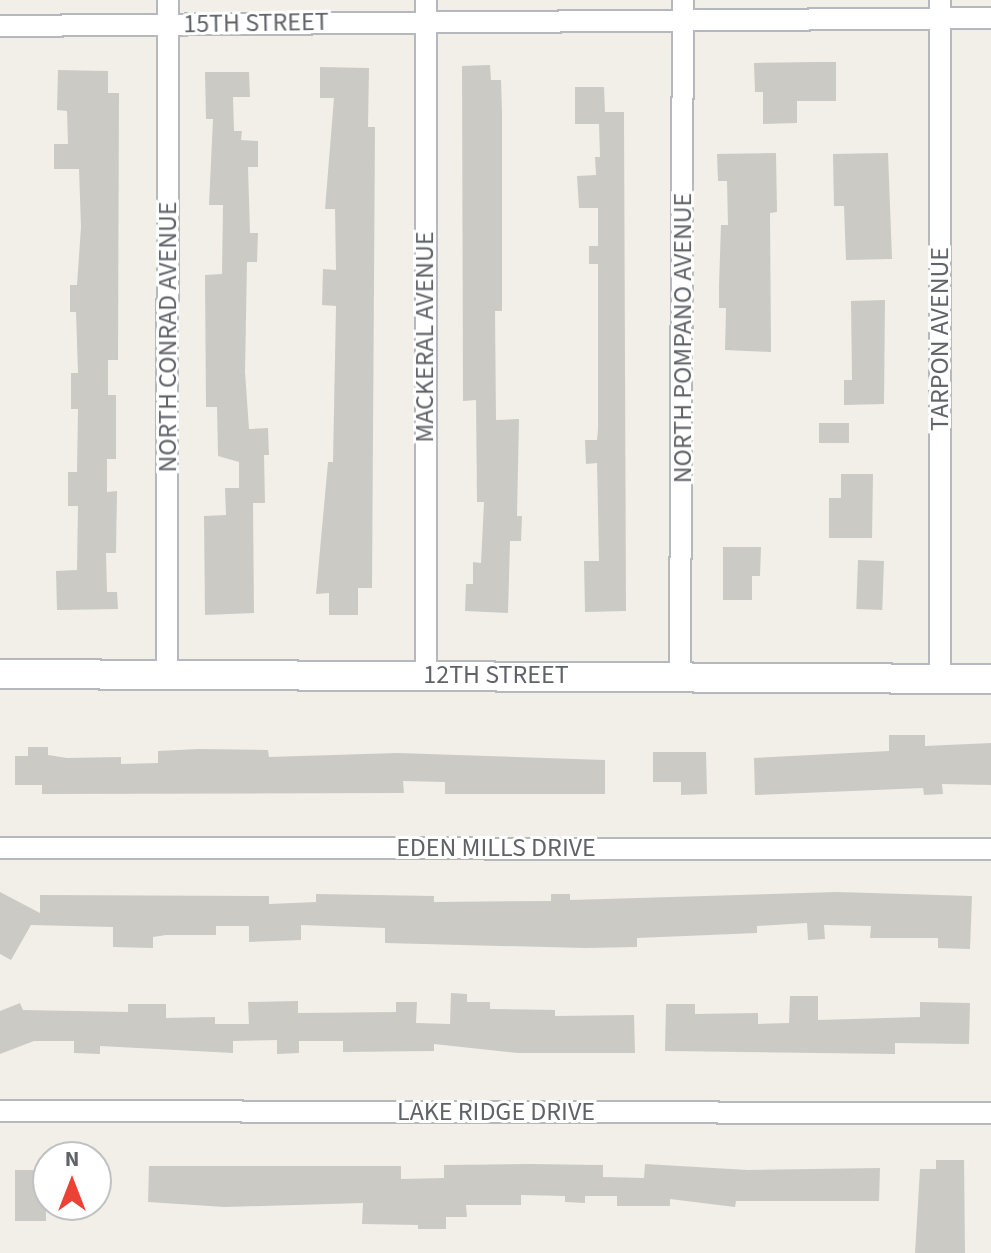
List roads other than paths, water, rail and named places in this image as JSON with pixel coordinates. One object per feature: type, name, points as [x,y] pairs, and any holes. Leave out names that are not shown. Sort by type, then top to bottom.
[{"type":"street","name":"NORTH CONRAD AVENUE","points":[[167,675],[168,0]]},
{"type":"street","name":"MACKERAL AVENUE","points":[[426,0],[426,674]]},
{"type":"street","name":"NORTH POMPANO AVENUE","points":[[680,676],[683,0]]},
{"type":"street","name":"15TH STREET","points":[[0,26],[426,21],[683,22],[940,10],[991,18]]},
{"type":"street","name":"TARPON AVENUE","points":[[940,10],[940,677]]},
{"type":"street","name":"12TH STREET","points":[[0,674],[991,679]]},
{"type":"street","name":"EDEN MILLS DRIVE","points":[[0,848],[991,849]]},
{"type":"street","name":"LAKE RIDGE DRIVE","points":[[0,1111],[991,1113]]}]
